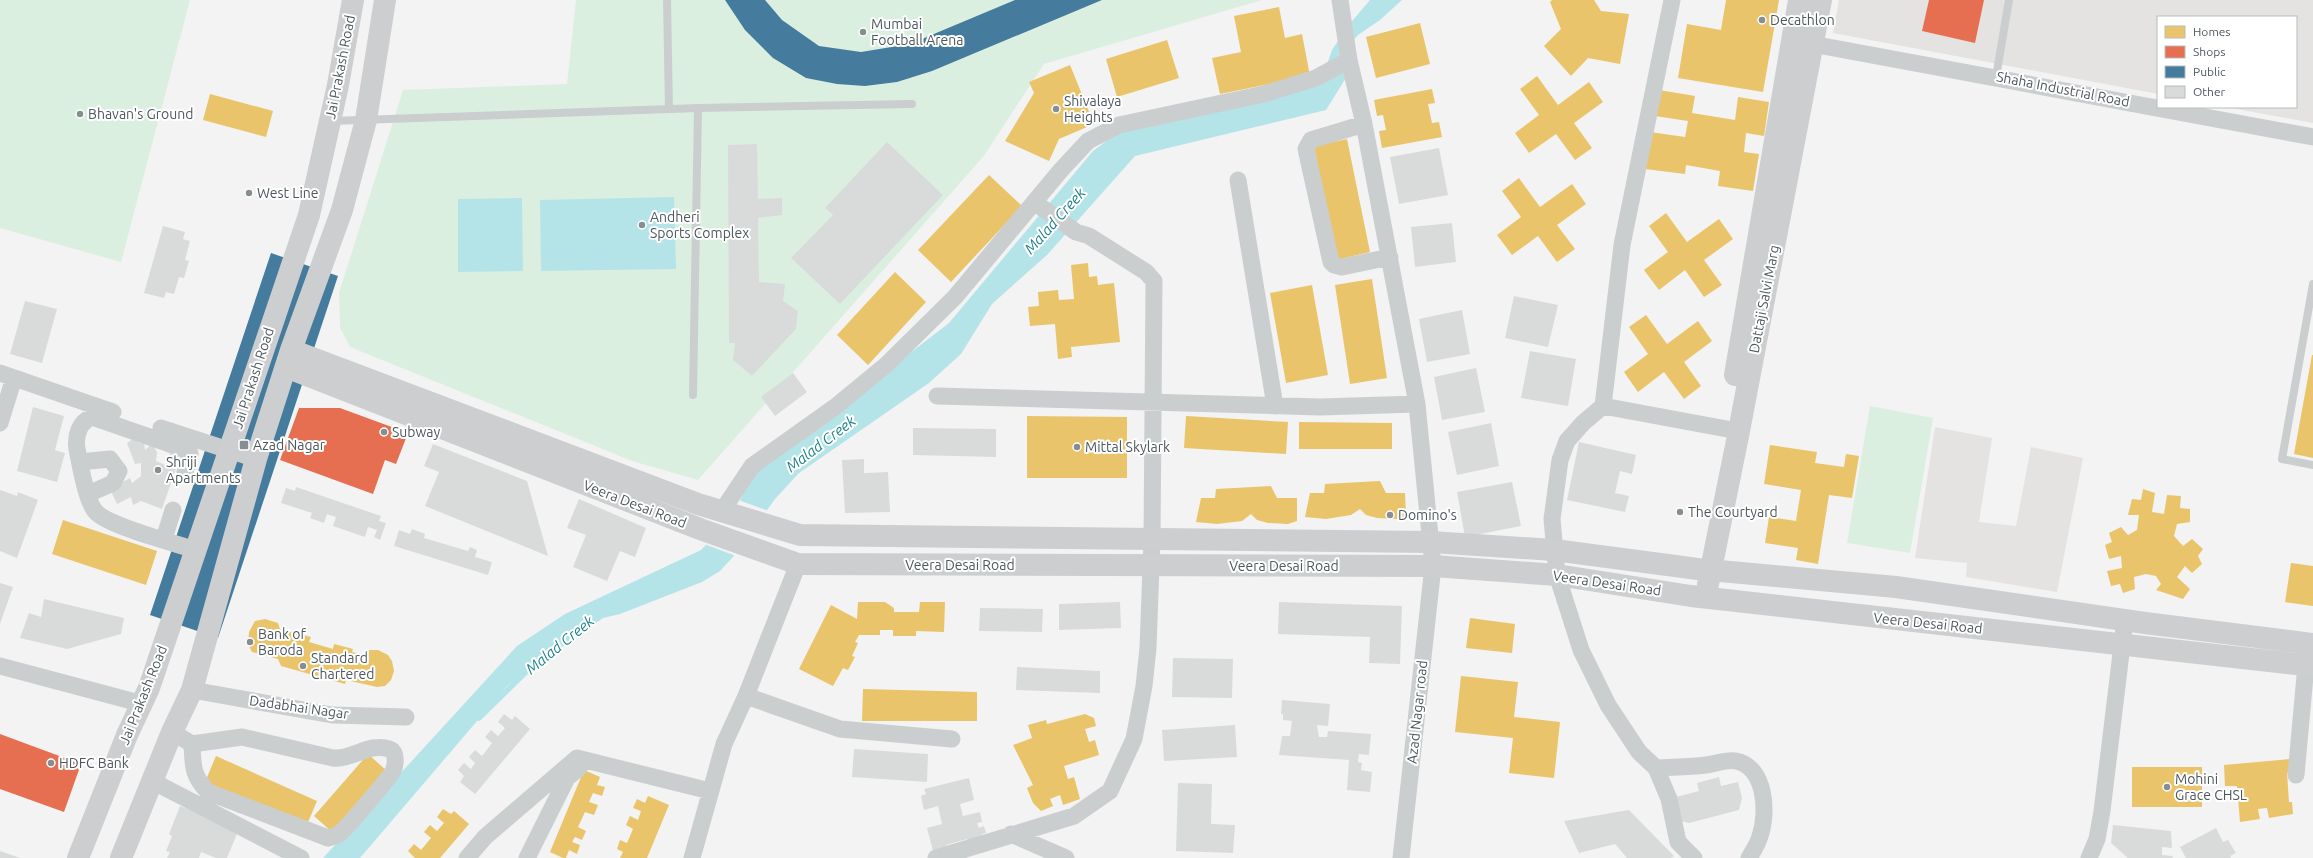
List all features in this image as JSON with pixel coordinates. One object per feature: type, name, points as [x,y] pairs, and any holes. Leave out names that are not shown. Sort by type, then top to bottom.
[{"type":"street","name":"Jai Prakash Road","points":[[78,858],[127,735],[143,704],[309,215],[330,121],[353,0]]},
{"type":"street","name":"Jai Prakash Road","points":[[121,858],[172,732],[192,690],[256,459],[288,358],[342,210],[366,120],[385,0]]},
{"type":"street","name":"Azad Nagar road","points":[[1340,0],[1349,60],[1364,124],[1417,404],[1433,566],[1401,858]]},
{"type":"street","points":[[1672,0],[1622,245],[1603,406],[1583,423],[1568,441],[1560,460],[1552,519],[1554,550],[1558,575],[1581,650],[1608,705],[1639,752],[1656,768],[1669,799],[1678,842],[1694,858]]},
{"type":"street","name":"Dattaji Salvi Marg","points":[[1704,570],[1748,294],[1799,0]]},
{"type":"street","name":"Dattaji Salvi Marg","points":[[1698,596],[1821,0]]},
{"type":"street","name":"Shaha Industrial Road","points":[[1812,44],[2157,107]]},
{"type":"street","points":[[727,512],[752,466],[835,408],[886,365],[955,297],[1042,201],[1088,141],[1119,125],[1264,94],[1316,78],[1349,60]]},
{"type":"street","name":"Shaha Industrial Road","points":[[2160,108],[2313,137]]},
{"type":"street","points":[[1364,124],[1311,140],[1306,149],[1331,262],[1334,266],[1342,267],[1390,257]]},
{"type":"street","points":[[1238,180],[1275,406]]},
{"type":"street","points":[[936,858],[1074,816],[1110,791],[1134,739],[1138,722],[1148,648],[1151,566],[1154,402],[1154,281],[1146,272],[1083,231],[1042,201]]},
{"type":"street","points":[[288,358],[727,512],[800,535],[1430,542],[1554,550],[1704,570],[1896,587],[2125,620],[2310,644],[2310,666],[2296,775]]},
{"type":"street","name":"Veera Desai Road","points":[[288,358],[700,529],[798,564],[1433,566],[1558,575],[1698,596],[1889,620],[2124,644],[2310,666]]},
{"type":"street","points":[[0,423],[6,384],[169,437],[189,451],[190,454],[185,472]]},
{"type":"street","points":[[938,396],[1320,407],[1417,404]]},
{"type":"street","points":[[1603,406],[1727,429]]},
{"type":"street","points":[[196,550],[105,518],[95,511],[88,494],[76,443],[79,426],[92,416],[256,459]]},
{"type":"street","points":[[80,462],[110,460],[119,471],[113,483],[88,494]]},
{"type":"street","points":[[164,539],[173,510]]},
{"type":"street","points":[[692,858],[724,744],[746,696],[798,564]]},
{"type":"street","points":[[2089,858],[2097,839],[2102,810],[2124,644],[2125,620]]},
{"type":"street","points":[[0,666],[143,704]]},
{"type":"street","name":"Dadabhai Nagar","points":[[192,690],[332,714],[406,717]]},
{"type":"street","points":[[746,696],[840,729],[952,739]]},
{"type":"street","points":[[172,732],[192,744],[242,737],[333,758],[341,759],[364,750],[381,748],[389,748],[393,751],[395,757],[393,771],[340,833],[328,838],[208,792],[196,779],[192,768],[192,744]]},
{"type":"street","points":[[466,858],[485,837],[577,758],[710,792]]},
{"type":"street","points":[[1656,768],[1706,765],[1733,760],[1750,767],[1756,775],[1763,794],[1765,816],[1760,837],[1749,858]]},
{"type":"street","points":[[527,858],[568,778],[589,761]]},
{"type":"street","points":[[152,781],[301,858]]},
{"type":"street","points":[[1011,834],[1066,858]]},
{"type":"lane","points":[[667,0],[670,109]]},
{"type":"lane","points":[[1996,77],[2009,0]]},
{"type":"lane","points":[[330,121],[698,108],[912,104]]},
{"type":"lane","points":[[693,395],[698,108]]},
{"type":"lane","points":[[2313,284],[2282,459],[2313,465]]},
{"type":"shaded area","points":[[1839,0],[2313,0],[2313,123],[2231,108],[2297,108],[2297,16],[2157,16],[2157,94],[1833,33]]},
{"type":"shaded area","points":[[1935,427],[1992,438],[1979,522],[2016,526],[2031,447],[2083,458],[2057,592],[1966,577],[1967,563],[1915,558]]},
{"type":"green space","name":"Bhavan's Ground","points":[[0,0],[190,0],[121,262],[0,228]]},
{"type":"green space","name":"Andheri Sports Complex","points":[[576,0],[1262,0],[1044,64],[983,157],[698,480],[632,461],[350,347],[340,328],[339,293],[403,90],[567,84]]},
{"type":"green space","points":[[1870,406],[1933,418],[1910,553],[1847,543]]},
{"type":"water","points":[[1370,0],[1402,0],[1380,20],[1358,35],[1350,44],[1349,73],[1326,110],[1135,156],[1047,255],[992,304],[961,354],[929,383],[799,473],[775,499],[733,557],[720,571],[702,582],[620,614],[603,618],[507,686],[360,858],[323,858],[517,646],[565,614],[701,550],[722,528],[737,507],[753,474],[949,323],[1093,151],[1117,133],[1320,84],[1332,50],[1347,27]]},
{"type":"water","points":[[674,197],[676,269],[541,271],[540,200]]},
{"type":"water","points":[[522,198],[523,271],[458,272],[458,199]]},
{"type":"pier","points":[[738,500],[769,511],[736,556],[704,544],[721,527]]},
{"type":"building: Homes","points":[[1552,0],[1594,0],[1601,11],[1629,14],[1620,64],[1588,58],[1571,76],[1544,46],[1561,29],[1550,2]]},
{"type":"building: Homes","points":[[1726,0],[1779,0],[1763,92],[1678,78],[1687,24],[1721,30]]},
{"type":"building: Homes","points":[[1279,7],[1285,38],[1302,34],[1310,76],[1220,94],[1212,58],[1241,52],[1234,16]]},
{"type":"building: Homes","points":[[1420,23],[1430,64],[1376,78],[1366,37]]},
{"type":"building: Homes","points":[[1167,40],[1179,78],[1117,97],[1106,59]]},
{"type":"building: Homes","name":"Shivalaya Heights","points":[[1070,65],[1094,124],[1059,139],[1049,161],[1005,141],[1034,93],[1029,82]]},
{"type":"building: Homes","points":[[1537,76],[1558,105],[1589,82],[1603,102],[1574,123],[1592,148],[1575,160],[1556,134],[1529,153],[1515,133],[1539,115],[1520,89]]},
{"type":"building: Homes","points":[[1432,89],[1435,103],[1428,104],[1432,123],[1439,122],[1442,137],[1382,148],[1379,131],[1386,130],[1383,115],[1377,116],[1374,100]]},
{"type":"building: Homes","points":[[1659,90],[1695,96],[1692,113],[1735,120],[1738,97],[1769,102],[1764,136],[1746,133],[1744,152],[1759,154],[1753,191],[1718,186],[1720,171],[1686,165],[1685,174],[1645,169],[1650,132],[1685,137],[1688,121],[1655,116]]},
{"type":"building: Homes","points":[[210,94],[273,111],[266,137],[203,120]]},
{"type":"building: Homes","points":[[1347,139],[1370,252],[1336,260],[1314,146]]},
{"type":"building: Homes","points":[[989,175],[1022,206],[951,282],[918,250]]},
{"type":"building: Homes","points":[[1519,178],[1540,207],[1572,184],[1586,204],[1557,225],[1575,249],[1557,262],[1538,236],[1512,255],[1497,235],[1521,217],[1502,191]]},
{"type":"building: Homes","points":[[1666,213],[1687,242],[1719,219],[1733,239],[1704,260],[1722,285],[1704,297],[1685,270],[1659,290],[1644,270],[1668,252],[1649,226]]},
{"type":"building: Homes","points":[[1088,263],[1089,277],[1097,276],[1098,285],[1114,283],[1120,342],[1071,347],[1072,357],[1058,359],[1055,324],[1030,326],[1028,307],[1039,306],[1038,292],[1058,290],[1059,300],[1074,299],[1071,265]]},
{"type":"building: Homes","points":[[895,272],[926,302],[868,365],[837,335]]},
{"type":"building: Homes","points":[[1372,279],[1387,378],[1350,384],[1335,285]]},
{"type":"building: Homes","points":[[1312,285],[1328,375],[1286,383],[1270,293]]},
{"type":"building: Homes","points":[[1646,315],[1667,344],[1698,321],[1712,341],[1684,362],[1701,386],[1684,399],[1664,372],[1638,392],[1624,372],[1648,354],[1629,327]]},
{"type":"building: Homes","points":[[2313,355],[2313,458],[2294,454]]},
{"type":"building: Homes","name":"Mittal Skylark","points":[[1027,416],[1127,417],[1127,478],[1027,478]]},
{"type":"building: Homes","points":[[1186,416],[1288,422],[1286,454],[1184,448]]},
{"type":"building: Homes","points":[[1299,422],[1392,423],[1392,449],[1299,449]]},
{"type":"building: Homes","points":[[1770,445],[1817,452],[1815,463],[1844,467],[1846,454],[1859,456],[1852,498],[1829,495],[1818,564],[1796,560],[1798,548],[1765,543],[1769,517],[1796,521],[1801,490],[1764,484]]},
{"type":"building: Homes","points":[[1380,481],[1386,493],[1405,493],[1406,516],[1397,519],[1377,518],[1366,515],[1360,509],[1351,515],[1326,519],[1305,517],[1310,493],[1324,493],[1325,484]]},
{"type":"building: Homes","points":[[1271,486],[1277,498],[1297,498],[1297,521],[1288,524],[1268,523],[1257,520],[1251,514],[1242,521],[1217,524],[1196,522],[1201,498],[1215,498],[1216,489]]},
{"type":"building: Homes","points":[[2143,489],[2155,493],[2152,512],[2164,514],[2167,495],[2181,496],[2180,508],[2190,509],[2190,522],[2177,524],[2174,536],[2183,546],[2192,539],[2203,549],[2198,556],[2202,564],[2192,573],[2185,566],[2177,577],[2190,589],[2183,599],[2156,590],[2161,584],[2156,576],[2146,574],[2134,577],[2135,589],[2123,593],[2120,584],[2111,586],[2107,571],[2122,568],[2121,556],[2109,559],[2105,545],[2112,542],[2109,533],[2121,527],[2128,535],[2137,530],[2139,515],[2128,515],[2132,499],[2141,500]]},
{"type":"building: Homes","points":[[63,520],[157,551],[146,585],[52,554]]},
{"type":"building: Homes","points":[[2291,563],[2313,566],[2313,606],[2285,602]]},
{"type":"building: Homes","points":[[858,602],[885,602],[894,608],[894,612],[919,612],[920,602],[945,602],[944,632],[916,631],[916,636],[893,636],[893,630],[880,630],[880,635],[859,635],[855,642],[858,643],[852,656],[855,657],[848,670],[843,668],[833,686],[799,669],[831,605],[857,619]]},
{"type":"building: Homes","points":[[1470,618],[1515,624],[1512,653],[1466,648]]},
{"type":"building: Homes","points":[[265,619],[278,623],[280,629],[311,637],[309,642],[333,649],[334,644],[353,649],[352,652],[365,655],[369,650],[378,650],[388,655],[392,661],[394,671],[391,680],[385,686],[377,687],[346,680],[345,684],[281,666],[278,659],[252,652],[248,644],[249,632],[255,621]]},
{"type":"building: Homes","points":[[1461,676],[1518,682],[1514,717],[1560,722],[1554,778],[1509,773],[1513,738],[1455,732]]},
{"type":"building: Homes","points":[[863,689],[977,692],[977,721],[862,721]]},
{"type":"building: Homes","points":[[1085,714],[1094,718],[1096,726],[1085,729],[1089,742],[1095,740],[1099,755],[1064,766],[1068,779],[1074,777],[1080,799],[1063,805],[1060,795],[1050,799],[1053,806],[1041,811],[1033,803],[1027,788],[1033,785],[1013,745],[1032,738],[1028,725],[1046,720],[1047,724]]},
{"type":"building: Homes","points":[[368,754],[387,771],[332,832],[314,816]]},
{"type":"building: Homes","points":[[216,756],[317,801],[306,827],[205,782]]},
{"type":"building: Homes","points":[[2290,759],[2290,772],[2287,773],[2289,802],[2292,802],[2293,814],[2269,818],[2267,808],[2258,809],[2260,819],[2240,822],[2237,786],[2225,786],[2224,765]]},
{"type":"building: Homes","name":"Mohini Grace CHSL","points":[[2132,767],[2202,767],[2202,807],[2132,807]]},
{"type":"building: Homes","points":[[584,770],[600,777],[597,785],[605,787],[602,796],[593,793],[589,802],[598,805],[594,815],[585,812],[578,827],[586,831],[582,840],[575,837],[572,842],[580,845],[577,854],[569,850],[566,858],[563,858],[550,852]]},
{"type":"building: Homes","points":[[648,796],[669,805],[647,858],[620,858],[623,852],[617,849],[620,840],[627,843],[633,829],[626,825],[630,816],[638,820],[641,811],[633,808],[637,799],[645,803]]},
{"type":"building: Homes","points":[[443,809],[451,814],[454,811],[469,824],[440,858],[415,858],[408,851],[414,844],[421,850],[431,838],[424,832],[430,825],[437,831],[444,823],[437,817]]},
{"type":"building: Shops","points":[[1929,0],[1984,0],[1975,43],[1922,31]]},
{"type":"building: Shops","points":[[299,408],[340,408],[408,433],[396,464],[385,460],[373,494],[280,460]]},
{"type":"building: Shops","points":[[0,734],[81,764],[64,812],[0,789]]},
{"type":"building: Public","points":[[725,0],[765,0],[782,20],[819,46],[861,52],[910,44],[1015,0],[1102,0],[932,71],[897,82],[865,86],[837,84],[806,78],[773,58],[745,30]]},
{"type":"building: Public","name":"Azad Nagar","points":[[271,253],[338,276],[218,638],[150,615]]},
{"type":"building: Other","points":[[887,142],[943,195],[840,304],[791,258],[833,215],[825,208]]},
{"type":"building: Other","points":[[757,144],[758,199],[782,198],[782,215],[758,218],[759,282],[785,284],[783,301],[798,311],[796,329],[752,376],[733,360],[735,343],[729,343],[728,145]]},
{"type":"building: Other","points":[[1439,148],[1448,195],[1399,204],[1390,157]]},
{"type":"building: Other","points":[[1452,223],[1456,262],[1415,267],[1411,227]]},
{"type":"building: Other","points":[[163,226],[185,232],[183,239],[190,241],[185,260],[189,261],[184,278],[179,277],[174,294],[166,292],[164,298],[144,293]]},
{"type":"building: Other","points":[[1514,296],[1558,305],[1548,347],[1505,338]]},
{"type":"building: Other","points":[[25,301],[57,309],[42,363],[10,354]]},
{"type":"building: Other","points":[[1462,310],[1470,354],[1427,362],[1419,319]]},
{"type":"building: Other","points":[[1530,351],[1576,359],[1568,406],[1521,398]]},
{"type":"building: Other","points":[[1476,368],[1485,412],[1442,420],[1434,377]]},
{"type":"building: Other","points":[[793,373],[807,392],[775,416],[761,397]]},
{"type":"building: Other","points":[[33,407],[64,416],[55,450],[65,453],[57,482],[17,471]]},
{"type":"building: Other","points":[[1491,423],[1499,466],[1457,475],[1448,432]]},
{"type":"building: Other","points":[[913,428],[996,429],[996,457],[913,455]]},
{"type":"building: Other","name":"Shriji Apartments","points":[[136,437],[139,443],[144,443],[145,450],[153,443],[157,453],[156,461],[165,465],[170,453],[180,457],[162,509],[141,501],[133,505],[131,497],[117,504],[110,489],[130,478],[132,483],[141,476],[141,463],[135,464],[127,443]]},
{"type":"building: Other","points":[[1579,442],[1636,455],[1632,474],[1620,471],[1615,493],[1629,496],[1625,512],[1567,500]]},
{"type":"building: Other","points":[[433,444],[527,481],[548,556],[425,506],[439,472],[424,466]]},
{"type":"building: Other","points":[[864,459],[864,473],[888,472],[890,512],[845,513],[842,460]]},
{"type":"building: Other","points":[[1512,482],[1521,526],[1465,537],[1457,492]]},
{"type":"building: Other","points":[[296,487],[381,516],[379,521],[386,523],[380,540],[374,537],[377,530],[368,527],[365,537],[333,526],[336,517],[327,514],[324,523],[310,518],[312,513],[281,503],[286,488],[295,491]]},
{"type":"building: Other","points":[[0,490],[17,496],[18,492],[38,500],[17,558],[0,551]]},
{"type":"building: Other","points":[[579,499],[646,528],[635,557],[620,551],[607,581],[573,567],[586,535],[567,528]]},
{"type":"building: Other","points":[[412,529],[425,534],[424,538],[468,551],[470,547],[477,550],[475,557],[492,562],[488,575],[394,546],[399,530],[410,534]]},
{"type":"building: Other","points":[[0,583],[13,587],[0,624]]},
{"type":"building: Other","points":[[44,599],[124,618],[121,634],[67,649],[20,638],[29,613],[41,617]]},
{"type":"building: Other","points":[[1120,602],[1121,628],[1059,630],[1059,604]]},
{"type":"building: Other","points":[[1279,602],[1402,606],[1400,664],[1369,663],[1370,637],[1278,634]]},
{"type":"building: Other","points":[[980,608],[1043,609],[1042,632],[979,631]]},
{"type":"building: Other","points":[[1173,658],[1233,659],[1232,698],[1172,697]]},
{"type":"building: Other","points":[[1017,667],[1100,671],[1100,693],[1016,690]]},
{"type":"building: Other","points":[[1282,700],[1330,704],[1328,726],[1317,725],[1319,737],[1327,737],[1328,731],[1371,734],[1369,755],[1359,754],[1358,762],[1362,763],[1361,770],[1372,772],[1370,792],[1347,790],[1349,760],[1279,755],[1282,736],[1290,736],[1292,721],[1283,720],[1283,714],[1281,714]]},
{"type":"building: Other","points":[[504,714],[512,720],[515,716],[530,729],[475,794],[460,782],[464,776],[458,770],[464,763],[471,769],[475,763],[469,757],[475,750],[482,756],[492,743],[485,737],[491,730],[498,736],[505,728],[498,722]]},
{"type":"building: Other","points":[[1235,725],[1237,757],[1164,761],[1162,730]]},
{"type":"building: Other","points":[[854,749],[928,754],[927,782],[852,777]]},
{"type":"building: Other","points":[[1719,777],[1721,786],[1738,782],[1742,798],[1739,810],[1689,823],[1681,821],[1672,798],[1699,791],[1697,783]]},
{"type":"building: Other","points":[[969,778],[974,800],[960,804],[963,816],[980,812],[982,822],[977,823],[979,828],[984,826],[986,833],[982,834],[983,838],[969,842],[967,839],[946,845],[946,847],[933,851],[927,828],[942,824],[938,806],[924,810],[921,796],[926,794],[924,789]]},
{"type":"building: Other","points":[[1178,783],[1212,784],[1211,824],[1235,825],[1233,853],[1176,851]]},
{"type":"building: Other","points":[[180,806],[239,829],[227,858],[216,858],[201,852],[199,858],[167,858],[170,852],[166,851],[172,836],[169,834]]},
{"type":"building: Other","points":[[1629,810],[1674,856],[1671,858],[1627,858],[1615,844],[1579,853],[1564,821]]},
{"type":"building: Other","points":[[2113,825],[2171,831],[2172,848],[2162,847],[2162,855],[2172,856],[2173,858],[2128,858],[2111,843]]},
{"type":"building: Other","points":[[2216,828],[2223,842],[2228,840],[2236,853],[2230,856],[2231,858],[2186,858],[2180,847]]},
{"type":"building: Other","points":[[0,851],[20,858],[0,858]]},
{"type":"waterway","name":"Malad Creek","points":[[479,718],[528,670]]},
{"type":"place","name":"Decathlon","points":[[1762,20]]},
{"type":"place","name":"Mumbai Football Arena","points":[[863,32]]},
{"type":"place","name":"Shivalaya Heights","points":[[1056,109]]},
{"type":"place","name":"Bhavan's Ground","points":[[80,114]]},
{"type":"place","name":"West Line","points":[[249,193]]},
{"type":"place","name":"Andheri Sports Complex","points":[[642,225]]},
{"type":"place","name":"Subway","points":[[384,432]]},
{"type":"place","name":"Azad Nagar","points":[[244,445]]},
{"type":"place","name":"Mittal Skylark","points":[[1077,447]]},
{"type":"place","name":"Shriji Apartments","points":[[158,470]]},
{"type":"place","name":"The Courtyard","points":[[1680,512]]},
{"type":"place","name":"Domino's","points":[[1390,515]]},
{"type":"place","name":"Bank of Baroda","points":[[250,642]]},
{"type":"place","name":"Standard Chartered","points":[[303,666]]},
{"type":"place","name":"HDFC Bank","points":[[51,763]]},
{"type":"place","name":"Mohini Grace CHSL","points":[[2167,787]]}]
